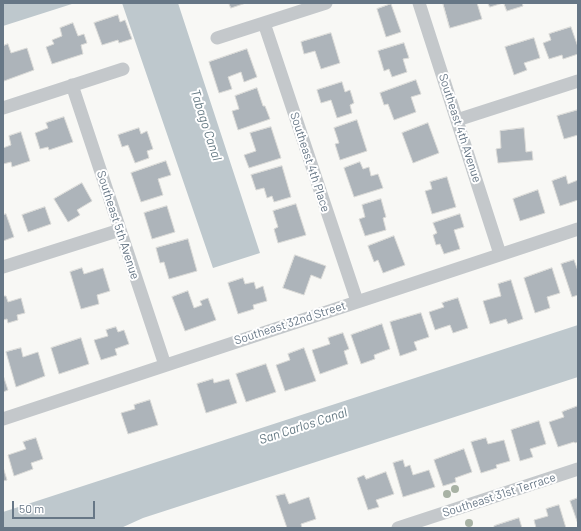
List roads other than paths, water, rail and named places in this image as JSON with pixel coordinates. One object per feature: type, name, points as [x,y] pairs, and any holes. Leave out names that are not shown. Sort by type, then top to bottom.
[{"type":"street","points":[[217,38],[326,3]]},
{"type":"street","name":"Southeast 4th Avenue","points":[[418,3],[500,254]]},
{"type":"street","name":"Southeast 4th Place","points":[[264,23],[357,301]]},
{"type":"street","points":[[3,108],[123,69]]},
{"type":"street","points":[[457,120],[578,81]]},
{"type":"street","name":"Southeast 5th Avenue","points":[[72,85],[165,365]]},
{"type":"street","name":"Southeast 32nd Street","points":[[3,419],[578,229]]},
{"type":"street","points":[[3,267],[120,230]]},
{"type":"street","name":"Southeast 31st Terrace","points":[[398,528],[578,469]]},
{"type":"water","points":[[3,3],[75,3],[3,26]]},
{"type":"water","name":"Tabago Canal","points":[[122,3],[178,3],[260,253],[213,268]]},
{"type":"water","name":"San Carlos Canal","points":[[578,325],[578,377],[143,518],[121,528],[3,528],[3,512]]}]
